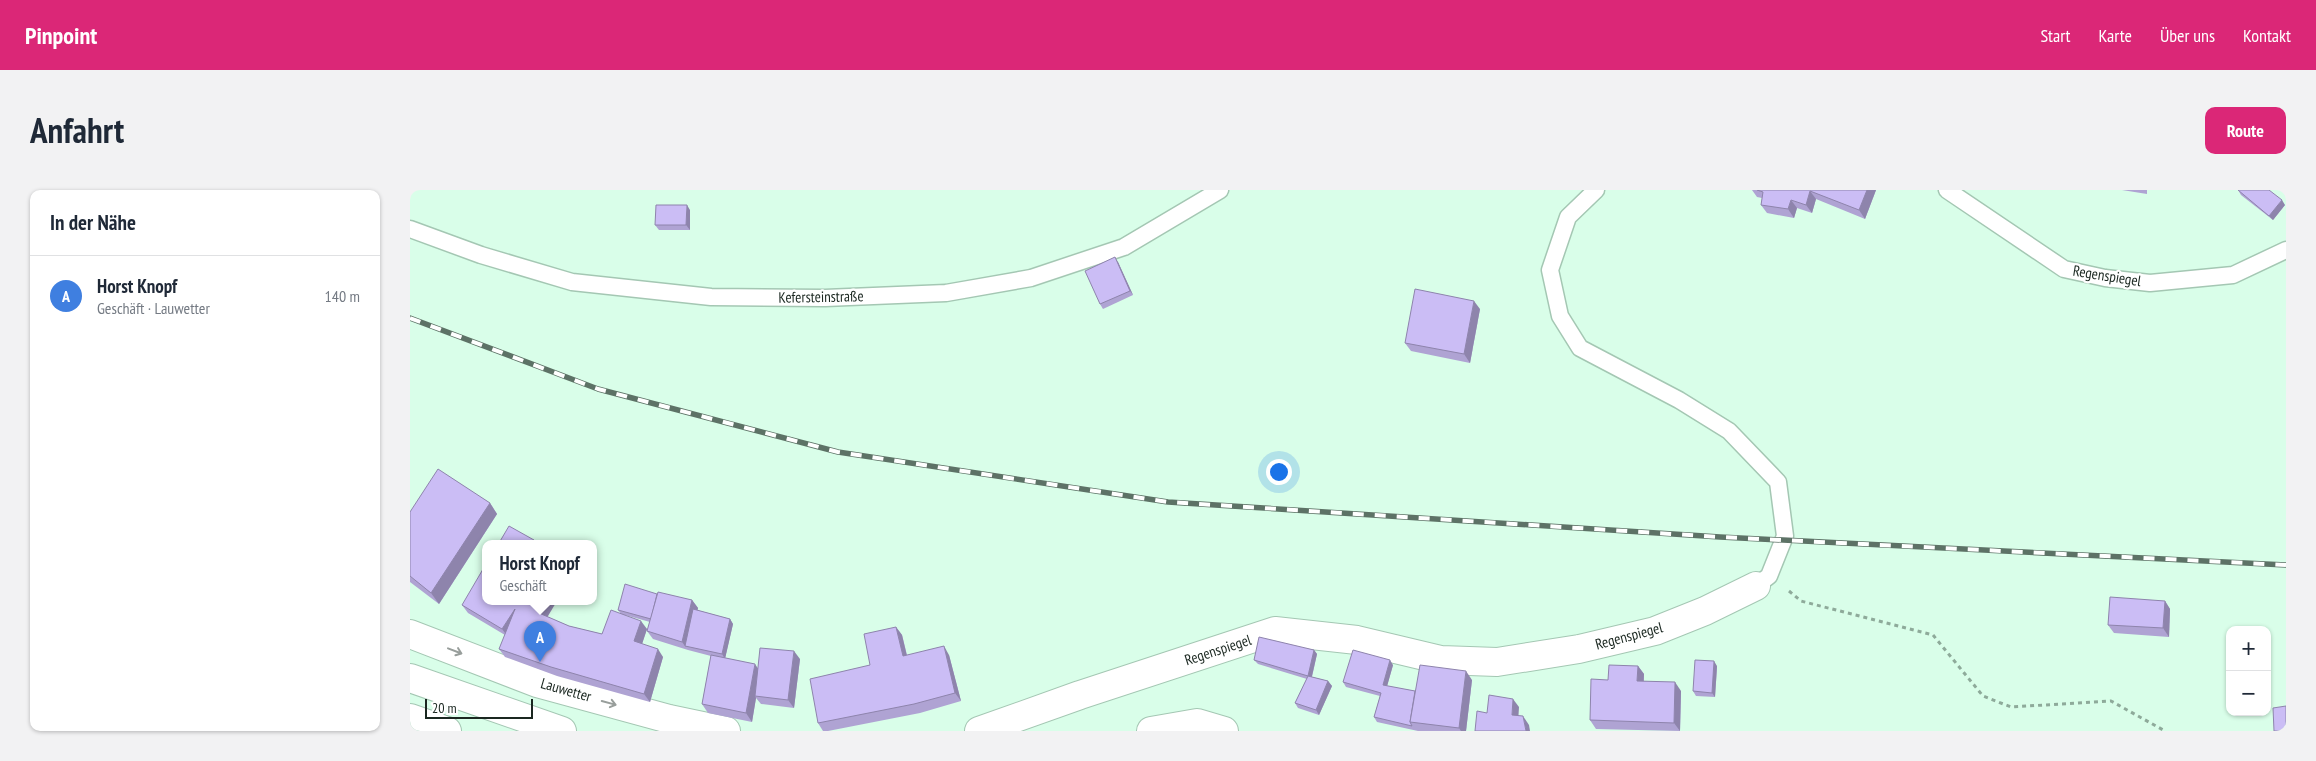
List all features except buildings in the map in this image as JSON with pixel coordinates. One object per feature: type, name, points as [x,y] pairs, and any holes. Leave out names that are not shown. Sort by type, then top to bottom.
[{"type":"street","name":"Regenspiegel","points":[[979,731],[1080,695],[1275,631],[1357,640],[1441,660],[1497,662],[1579,649],[1654,631],[1705,611],[1763,581]]},
{"type":"street","name":"Lauwetter","points":[[410,634],[537,683],[669,719],[726,731]]},
{"type":"street","points":[[410,678],[562,731]]},
{"type":"street","points":[[410,718],[447,731]]},
{"type":"street","points":[[1151,731],[1197,723],[1224,731]]},
{"type":"lane","name":"Kefersteinstraße","points":[[410,229],[481,256],[572,282],[711,296],[825,298],[946,293],[1031,278],[1124,247],[1220,190]]},
{"type":"lane","points":[[1596,190],[1568,217],[1550,270],[1560,316],[1580,348],[1679,400],[1729,431],[1778,482],[1785,536],[1763,581]]},
{"type":"lane","name":"Regenspiegel","points":[[1947,190],[2064,269],[2105,278],[2150,283],[2232,275],[2286,250]]},
{"type":"path","points":[[1763,581],[1801,601],[1933,635],[1983,696],[2011,707],[2111,702],[2165,731]]},
{"type":"railway","points":[[410,318],[598,389],[838,452],[1168,502],[1720,537],[2286,565]]},
{"type":"place","name":"Horst Knopf","points":[[540,662]]}]
